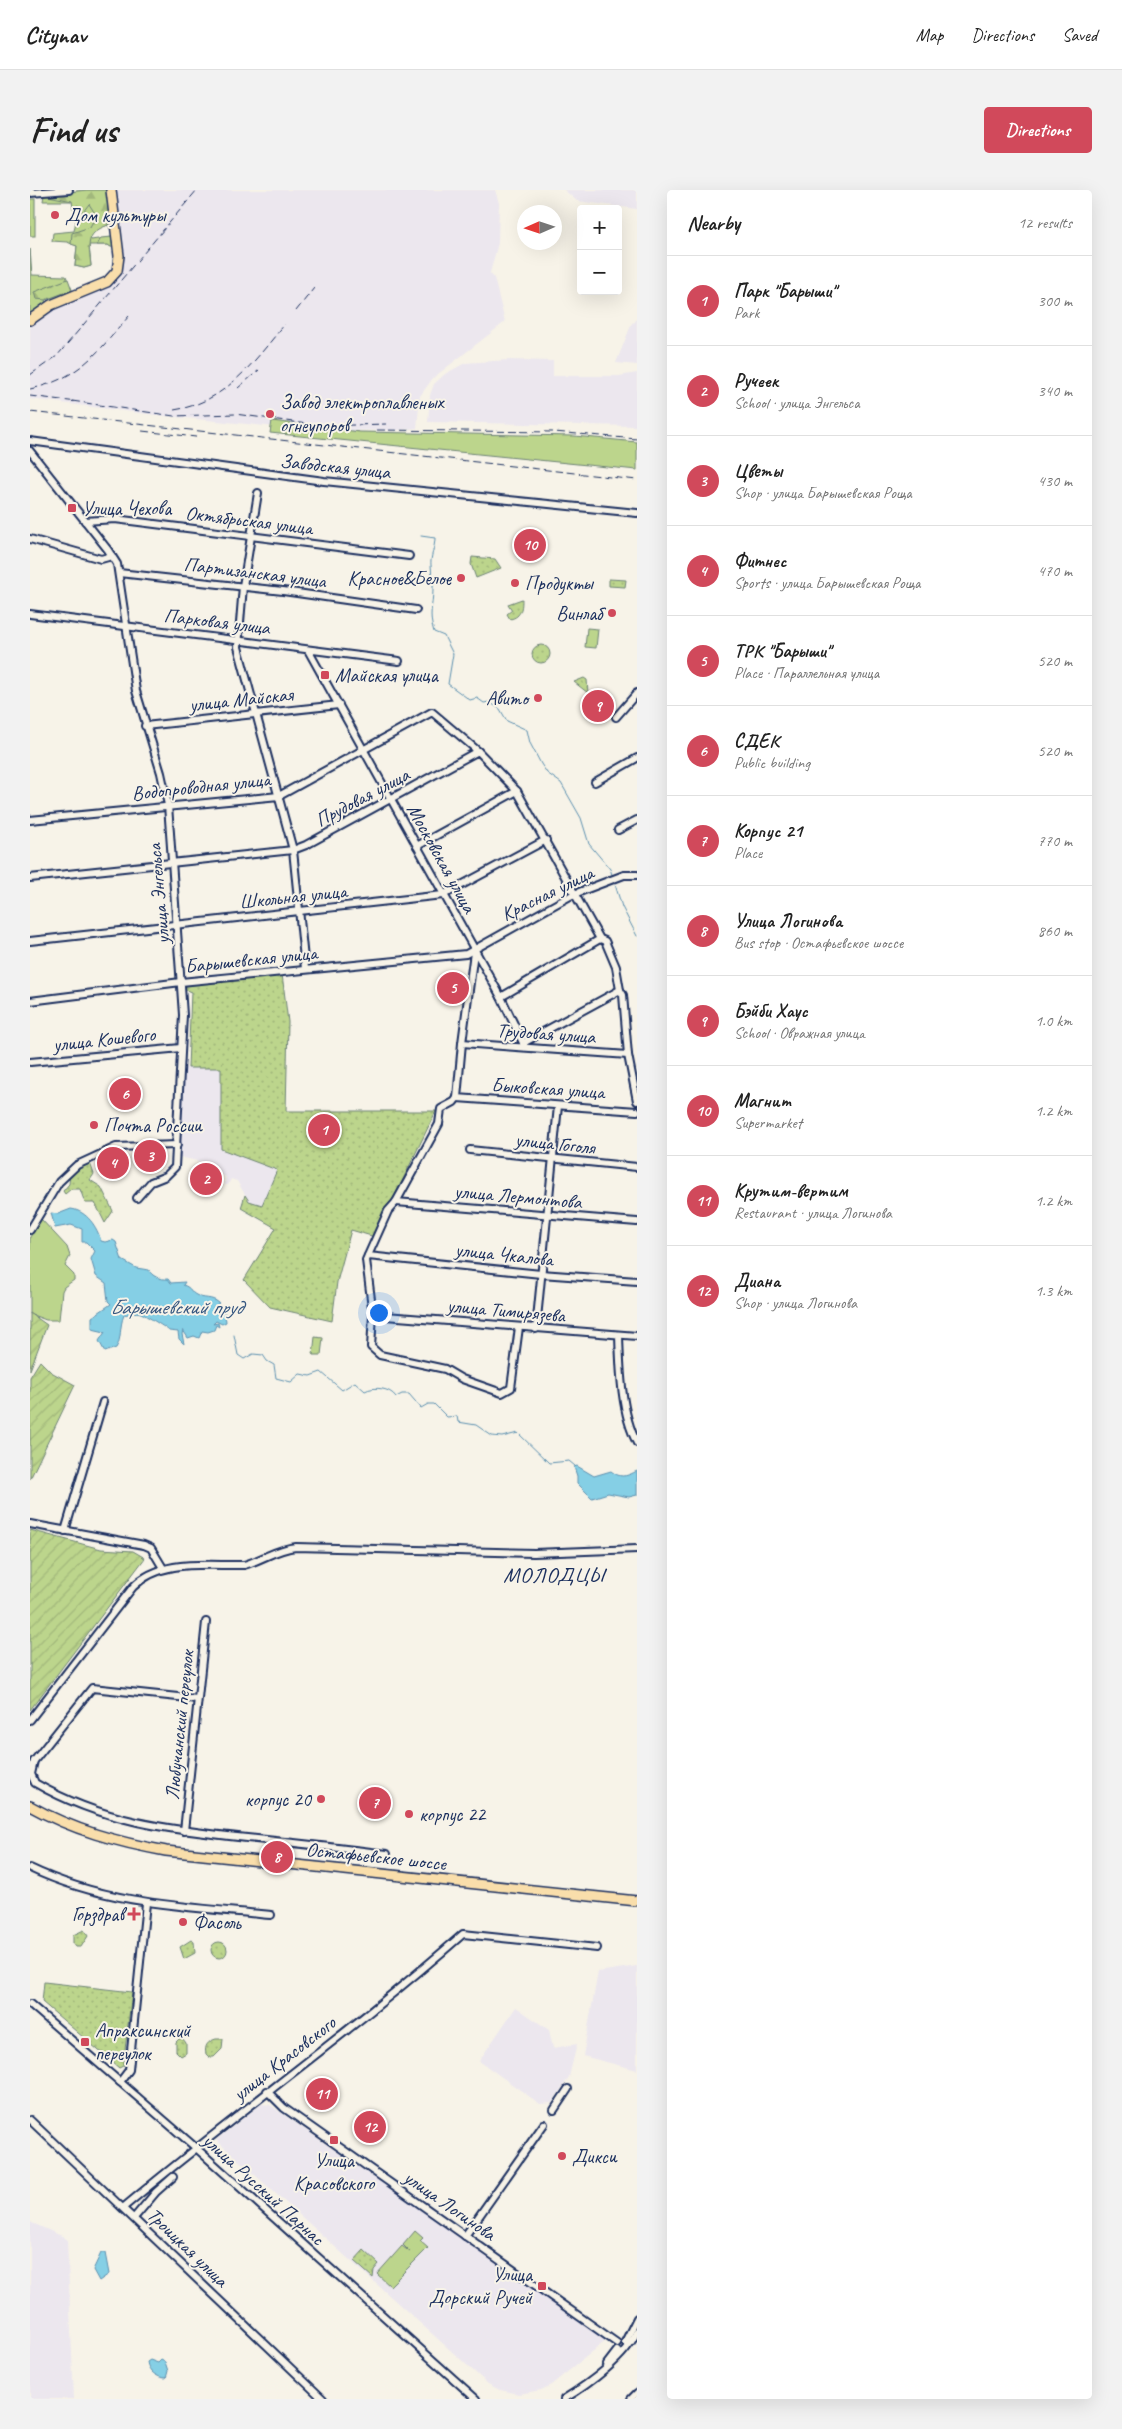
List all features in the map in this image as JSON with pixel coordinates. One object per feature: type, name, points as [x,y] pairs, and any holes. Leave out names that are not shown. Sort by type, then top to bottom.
[{"type":"main road","points":[[30,320],[51,305],[107,282],[117,271],[119,256],[111,190]]},
{"type":"main road","name":"Остафьевское шоссе","points":[[30,1806],[68,1825],[94,1834],[166,1850],[637,1902]]},
{"type":"main road","name":"Остафьевское шоссе","points":[[30,1812],[66,1830],[92,1840],[149,1853],[637,1906]]},
{"type":"street","points":[[30,193],[70,190]]},
{"type":"street","name":"Заводская улица","points":[[30,441],[324,481],[637,513]]},
{"type":"street","name":"улица Энгельса","points":[[30,451],[112,556],[120,573],[136,691],[161,773],[168,805],[183,1015],[177,1145],[175,1167],[166,1176],[151,1182],[137,1198]]},
{"type":"street","points":[[258,493],[249,536],[238,639],[293,850],[305,969]]},
{"type":"street","name":"Октябрьская улица","points":[[85,521],[115,519],[409,556]]},
{"type":"street","points":[[30,538],[101,559],[112,556]]},
{"type":"street","name":"Партизанская улица","points":[[120,573],[243,586],[416,610]]},
{"type":"street","name":"Парковая улица","points":[[30,614],[399,661]]},
{"type":"street","name":"Московская улица","points":[[308,650],[501,997],[524,1045]]},
{"type":"street","points":[[616,717],[637,692]]},
{"type":"street","name":"улица Майская","points":[[146,726],[257,712],[339,705]]},
{"type":"street","name":"Водопроводная улица","points":[[30,820],[168,805],[279,796],[432,712],[478,751]]},
{"type":"street","points":[[478,751],[517,791],[600,939],[605,941],[616,967],[620,990],[624,995],[628,1055],[637,1101]]},
{"type":"street","name":"Прудовая улица","points":[[30,878],[293,850],[306,845],[478,751]]},
{"type":"street","points":[[595,782],[637,758]]},
{"type":"street","points":[[417,846],[517,791]]},
{"type":"street","points":[[618,830],[637,820]]},
{"type":"street","name":"Школьная улица","points":[[30,941],[443,895],[546,840]]},
{"type":"street","name":"Красная улица","points":[[474,951],[481,944],[574,894],[619,877],[637,875]]},
{"type":"street","points":[[501,997],[600,939]]},
{"type":"street","points":[[474,951],[457,1098],[454,1102],[441,1109],[439,1124],[396,1202],[388,1211],[368,1256],[373,1315],[371,1347],[380,1356],[444,1369],[462,1379],[502,1393],[511,1388],[519,1327]]},
{"type":"street","name":"Барышевская улица","points":[[30,1001],[181,982],[444,956],[474,951]]},
{"type":"street","points":[[524,1045],[620,990]]},
{"type":"street","name":"Трудовая улица","points":[[462,1043],[524,1045],[628,1055]]},
{"type":"street","name":"улица Кошевого","points":[[30,1062],[181,1048]]},
{"type":"street","name":"Быковская улица","points":[[457,1098],[637,1111]]},
{"type":"street","points":[[536,1329],[558,1106]]},
{"type":"street","points":[[30,1230],[59,1182],[77,1165],[116,1146],[177,1145]]},
{"type":"street","name":"улица Гоголя","points":[[470,1150],[637,1168]]},
{"type":"street","name":"улица Лермонтова","points":[[396,1202],[546,1216],[637,1222]]},
{"type":"street","name":"улица Чкалова","points":[[368,1256],[540,1274],[637,1281]]},
{"type":"street","name":"улица Тимирязева","points":[[373,1315],[637,1336]]},
{"type":"street","points":[[619,1334],[620,1370],[632,1433],[637,1443]]},
{"type":"street","points":[[65,1531],[103,1402]]},
{"type":"street","points":[[30,1524],[144,1545],[151,1548],[164,1568]]},
{"type":"street","points":[[30,1720],[133,1587],[150,1573],[164,1568],[244,1565],[283,1548],[296,1547],[534,1553],[637,1549]]},
{"type":"street","name":"Любучанский переулок","points":[[184,1831],[206,1622]]},
{"type":"street","points":[[197,1699],[92,1688],[34,1761],[31,1774],[34,1783],[62,1798],[136,1823],[184,1831],[388,1854]]},
{"type":"street","points":[[30,1868],[94,1892],[146,1903],[271,1915]]},
{"type":"street","points":[[120,2082],[129,2070],[146,1903]]},
{"type":"street","name":"улица Красовского","points":[[124,2207],[195,2148],[384,2001],[463,1934],[597,1948]]},
{"type":"street","name":"улица Русский Парнас","points":[[30,2004],[195,2148],[476,2399]]},
{"type":"street","points":[[554,2110],[568,2089]]},
{"type":"street","name":"улица Логинова","points":[[267,2091],[284,2108],[624,2346]]},
{"type":"street","name":"Троицкая улица","points":[[30,2120],[124,2207],[323,2399]]},
{"type":"street","points":[[465,2236],[544,2124]]},
{"type":"street","points":[[134,2218],[156,2192],[173,2177]]},
{"type":"street","points":[[603,2369],[624,2346],[637,2318]]},
{"type":"street","points":[[564,2399],[603,2369],[637,2329]]},
{"type":"street","points":[[631,2399],[637,2393]]},
{"type":"shaded area","points":[[116,190],[495,190],[499,203],[498,243],[490,273],[494,278],[505,322],[433,378],[420,396],[417,428],[318,431],[155,415],[30,399],[30,326],[60,305],[112,282],[123,267],[124,243]]},
{"type":"shaded area","points":[[564,190],[637,190],[637,209],[622,207],[622,205],[577,201]]},
{"type":"shaded area","points":[[637,318],[637,365],[616,363],[632,323]]},
{"type":"shaded area","points":[[508,360],[553,361],[553,376],[619,376],[637,373],[637,426],[428,422],[430,395],[434,384],[445,374],[465,363]]},
{"type":"shaded area","points":[[185,1068],[221,1068],[221,1149],[277,1170],[262,1205],[249,1201],[237,1181],[231,1179],[228,1185],[225,1185],[226,1177],[205,1166],[206,1163],[180,1157]]},
{"type":"shaded area","points":[[637,1966],[637,2070],[583,2056],[598,1972]]},
{"type":"shaded area","points":[[516,2007],[549,2030],[553,2048],[577,2044],[569,2077],[552,2103],[540,2104],[479,2061]]},
{"type":"shaded area","points":[[261,2104],[270,2105],[607,2340],[551,2385],[541,2390],[519,2394],[500,2390],[488,2384],[216,2140]]},
{"type":"shaded area","points":[[30,2222],[67,2240],[74,2399],[30,2399]]},
{"type":"green space","points":[[86,190],[108,190],[113,234],[108,225],[95,230],[90,237],[91,240],[112,237],[111,247],[108,245],[89,245],[91,266],[84,268],[75,266],[77,246],[67,242],[52,241],[53,233],[74,231],[77,215],[72,201],[43,201],[44,195]]},
{"type":"green space","points":[[86,190],[108,190],[111,210],[104,218],[108,225],[100,228],[92,236],[89,246],[91,266],[84,268],[75,266],[77,246],[71,244],[72,233],[90,227],[96,215],[89,204],[83,212],[73,208],[72,201],[44,195]]},
{"type":"green space","points":[[30,199],[35,199],[35,236],[30,236]]},
{"type":"green space","points":[[112,237],[116,248],[108,245],[97,245],[101,238]]},
{"type":"green space","points":[[30,249],[32,275],[66,276],[72,290],[45,300],[47,304],[30,318]]},
{"type":"green space","points":[[68,279],[72,290],[45,300],[36,299],[34,292]]},
{"type":"green space","points":[[272,421],[360,432],[574,436],[637,442],[637,470],[270,433]]},
{"type":"green space","points":[[472,557],[495,559],[501,568],[476,578],[471,564]]},
{"type":"green space","points":[[609,579],[626,580],[625,587],[609,586]]},
{"type":"green space","points":[[522,599],[519,614],[510,619],[507,614],[512,610],[508,604]]},
{"type":"green space","points":[[587,628],[598,629],[596,648],[585,647]]},
{"type":"green space","points":[[541,645],[547,648],[550,654],[547,660],[541,663],[535,660],[532,654],[535,648]]},
{"type":"green space","points":[[584,678],[587,680],[588,693],[574,682]]},
{"type":"green space","points":[[282,974],[288,1022],[286,1111],[436,1111],[375,1237],[351,1230],[337,1282],[332,1321],[270,1307],[244,1280],[276,1228],[241,1208],[245,1195],[249,1201],[262,1205],[277,1170],[221,1149],[221,1068],[188,1068],[191,992],[186,990],[186,983]]},
{"type":"green space","points":[[90,1163],[94,1174],[90,1180],[101,1187],[113,1211],[105,1223],[95,1203],[85,1203],[80,1189],[71,1189],[65,1194],[63,1191],[69,1184],[70,1174],[79,1167]]},
{"type":"green space","points":[[41,1219],[67,1247],[70,1256],[65,1266],[74,1275],[74,1280],[64,1287],[62,1291],[59,1320],[46,1320],[30,1314],[30,1237]]},
{"type":"green space","points":[[30,1313],[47,1325],[30,1370]]},
{"type":"green space","points":[[315,1337],[323,1338],[321,1355],[313,1355]]},
{"type":"green space","points":[[40,1361],[51,1372],[75,1385],[30,1479],[30,1377]]},
{"type":"green space","points":[[30,1530],[101,1549],[133,1551],[145,1558],[30,1710]]},
{"type":"green space","points":[[84,1930],[88,1936],[81,1947],[76,1947],[73,1943],[73,1935]]},
{"type":"green space","points":[[191,1940],[194,1942],[195,1953],[184,1959],[180,1947]]},
{"type":"green space","points":[[219,1942],[227,1950],[219,1958],[211,1950]]},
{"type":"green space","points":[[44,1982],[132,1992],[123,2066],[119,2068],[42,2002]]},
{"type":"green space","points":[[179,2039],[183,2039],[186,2043],[186,2053],[181,2056],[176,2051],[176,2042]]},
{"type":"green space","points":[[216,2039],[223,2039],[222,2049],[214,2057],[209,2057],[206,2054],[206,2046]]},
{"type":"green space","points":[[415,2231],[423,2238],[420,2241],[428,2248],[390,2286],[377,2274],[402,2246],[410,2252],[403,2245]]},
{"type":"green space","points":[[364,2250],[379,2264],[374,2270],[373,2278],[354,2261]]},
{"type":"water","name":"Барышевский пруд","points":[[71,1209],[77,1210],[91,1220],[101,1241],[113,1240],[116,1242],[122,1260],[136,1268],[149,1270],[154,1276],[168,1279],[171,1283],[185,1282],[183,1285],[188,1287],[194,1294],[219,1303],[214,1307],[216,1310],[225,1313],[226,1322],[222,1324],[216,1321],[213,1324],[218,1323],[219,1327],[216,1325],[214,1330],[202,1331],[199,1338],[194,1336],[188,1338],[183,1330],[184,1344],[179,1339],[178,1332],[169,1331],[141,1313],[132,1313],[124,1315],[116,1348],[105,1352],[99,1341],[105,1332],[92,1329],[92,1317],[111,1304],[108,1301],[106,1283],[96,1276],[91,1259],[95,1251],[86,1242],[82,1242],[82,1229],[71,1225],[55,1228],[51,1213],[58,1214]]},
{"type":"water","points":[[577,1466],[594,1476],[611,1471],[624,1476],[637,1471],[637,1495],[629,1497],[608,1493],[592,1498],[577,1483],[574,1467]]},
{"type":"water","points":[[101,2253],[105,2253],[109,2274],[99,2281],[93,2270]]},
{"type":"water","points":[[150,2360],[158,2363],[161,2360],[165,2362],[168,2371],[166,2378],[159,2377],[151,2371],[147,2362]]},
{"type":"waterway","points":[[421,536],[435,538],[431,562],[433,586],[431,620],[434,632],[444,636],[453,654],[448,684],[470,700],[477,698],[484,703],[489,702],[500,709],[507,721],[527,730],[530,743],[541,764],[547,773],[561,783],[581,818],[589,844],[610,869],[613,877]]},
{"type":"waterway","points":[[614,881],[622,907],[637,936]]},
{"type":"waterway","points":[[234,1335],[238,1355],[244,1359],[253,1354],[263,1355],[267,1361],[274,1365],[276,1378],[291,1382],[300,1374],[310,1376],[321,1372],[342,1390],[355,1382],[365,1391],[369,1389],[382,1389],[396,1397],[402,1394],[409,1394],[421,1408],[428,1404],[434,1404],[447,1417],[457,1416],[458,1422],[476,1425],[492,1436],[502,1437],[518,1433],[549,1463],[569,1461],[575,1466]]},
{"type":"railway","points":[[30,375],[57,356],[197,190]]},
{"type":"railway","points":[[296,311],[314,288]]},
{"type":"railway","points":[[30,389],[47,384],[75,371],[97,352],[129,316]]},
{"type":"railway","points":[[174,410],[193,406],[224,389],[238,378],[285,324]]},
{"type":"railway","points":[[238,388],[259,370]]},
{"type":"railway","points":[[30,396],[77,402]]},
{"type":"railway","points":[[72,401],[174,416],[235,414],[322,426],[386,424]]},
{"type":"railway","points":[[30,412],[637,480]]},
{"type":"railway","points":[[377,430],[554,432],[637,439]]},
{"type":"railway","points":[[142,431],[196,437]]},
{"type":"place","name":"Дом культуры","points":[[55,215]]},
{"type":"place","name":"Завод электроплавленых огнеупоров","points":[[270,414]]},
{"type":"place","name":"Улица Чехова","points":[[72,508]]},
{"type":"place","name":"Магнит","points":[[530,545]]},
{"type":"place","name":"Красное&Белое","points":[[461,578]]},
{"type":"place","name":"Продукты","points":[[515,583]]},
{"type":"place","name":"Винлаб","points":[[612,613]]},
{"type":"place","name":"Майская улица","points":[[325,675]]},
{"type":"place","name":"Авито","points":[[538,698]]},
{"type":"place","name":"Бэйби Хаус","points":[[598,706]]},
{"type":"place","name":"ТРК \"Барыши\"","points":[[453,988]]},
{"type":"place","name":"СДЕК","points":[[125,1094]]},
{"type":"place","name":"Почта России","points":[[94,1125]]},
{"type":"place","name":"Парк \"Барыши\"","points":[[324,1130]]},
{"type":"place","name":"Цветы","points":[[150,1156]]},
{"type":"place","name":"Фитнес","points":[[113,1163]]},
{"type":"place","name":"Ручеек","points":[[206,1179]]},
{"type":"place","name":"корпус 20","points":[[321,1799]]},
{"type":"place","name":"Корпус 21","points":[[375,1803]]},
{"type":"place","name":"корпус 22","points":[[409,1814]]},
{"type":"place","name":"Улица Логинова","points":[[277,1857]]},
{"type":"place","name":"Горздрав","points":[[134,1914]]},
{"type":"place","name":"Фасоль","points":[[183,1922]]},
{"type":"place","name":"Апраксинский переулок","points":[[85,2042]]},
{"type":"place","name":"Крутим-вертим","points":[[322,2094]]},
{"type":"place","name":"Диана","points":[[370,2127]]},
{"type":"place","name":"Улица Красовского","points":[[334,2140]]},
{"type":"place","name":"Дикси","points":[[562,2156]]},
{"type":"place","name":"Улица Дорский Ручей","points":[[542,2286]]},
{"type":"district","name":"МОЛОДЦЫ","points":[[554,1574]]}]
